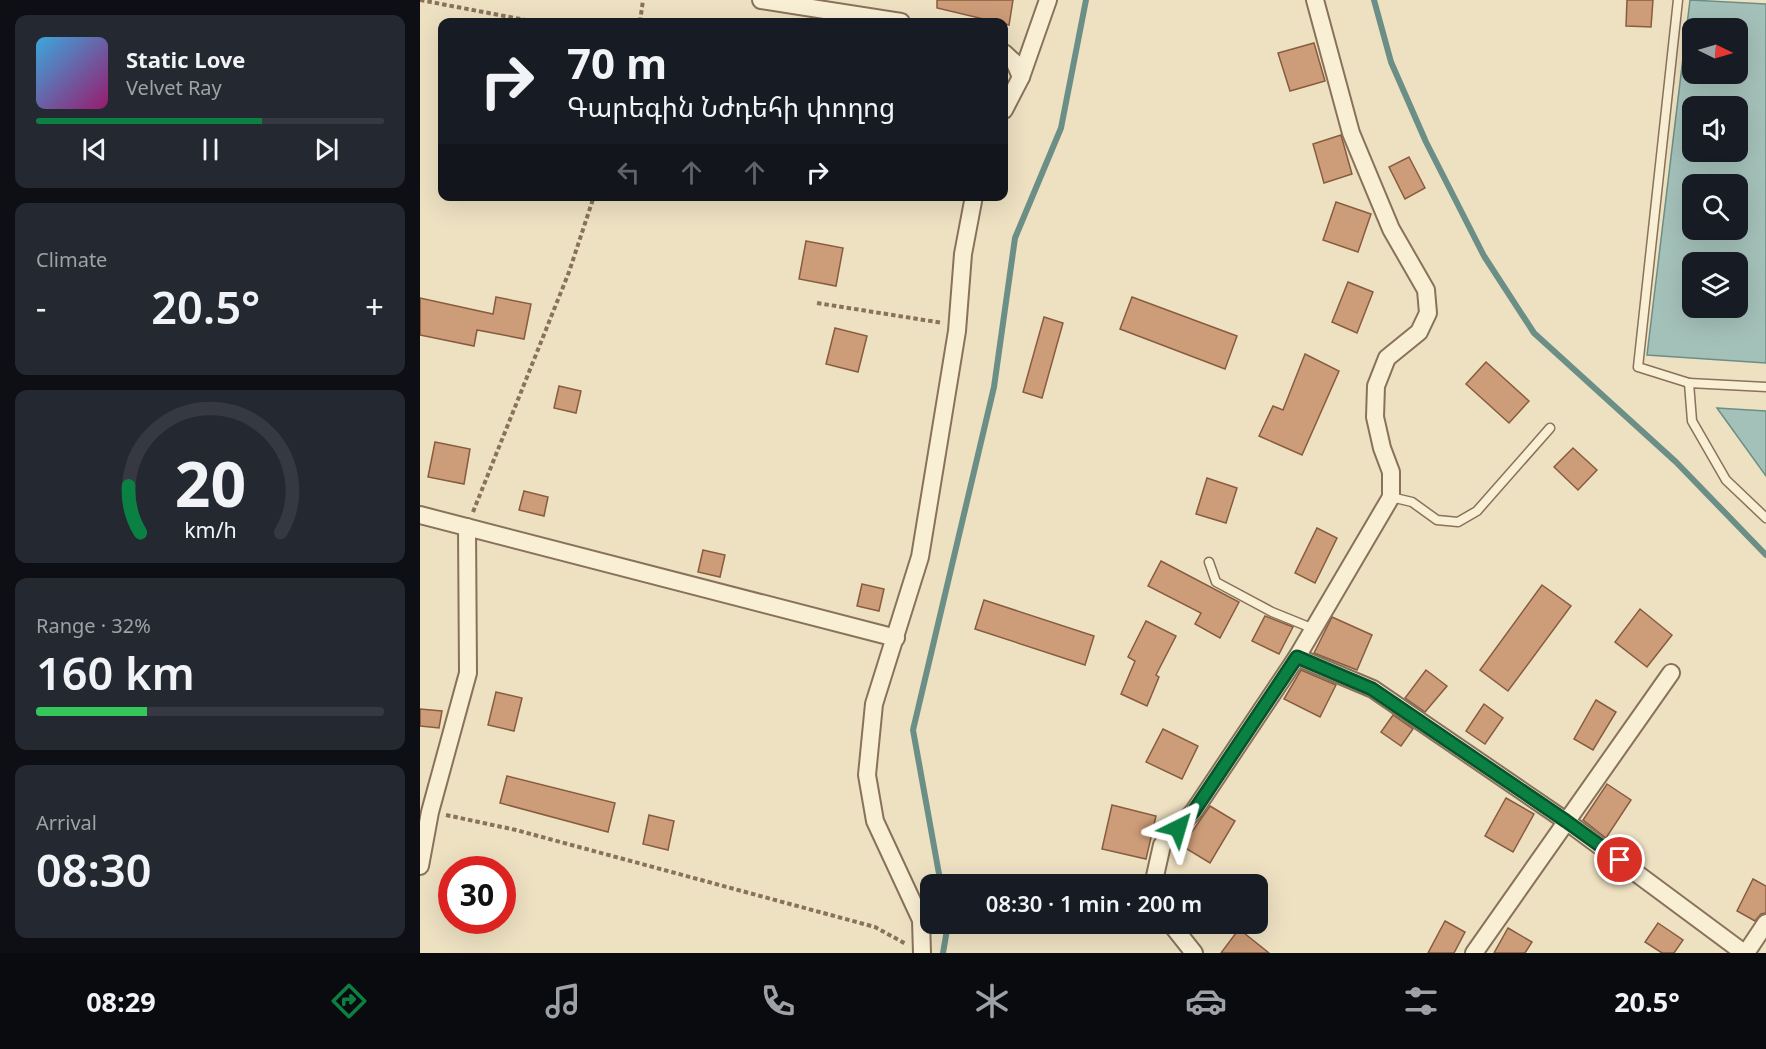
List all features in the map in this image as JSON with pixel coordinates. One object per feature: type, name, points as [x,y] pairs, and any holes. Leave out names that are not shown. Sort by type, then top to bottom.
[{"type":"street","points":[[761,0],[876,18]]},
{"type":"street","points":[[1008,102],[1021,77],[1048,0]]},
{"type":"street","points":[[1155,874],[1162,845],[1194,811],[1297,657],[1391,497],[1391,472],[1382,448],[1376,417],[1376,386],[1387,358],[1419,332],[1428,313],[1426,290],[1391,229],[1351,133],[1315,0]]},
{"type":"street","points":[[1008,57],[1015,63],[1021,77]]},
{"type":"street","points":[[918,950],[921,920],[875,821],[867,775],[874,704],[920,557],[957,331],[963,254],[973,201]]},
{"type":"street","points":[[420,515],[896,638]]},
{"type":"street","points":[[420,866],[425,811],[468,673],[467,527]]},
{"type":"street","points":[[1297,657],[1372,689],[1566,821],[1745,953],[1766,923]]},
{"type":"street","points":[[1474,953],[1671,673]]},
{"type":"street","points":[[1179,934],[1194,953]]},
{"type":"lane","points":[[1678,0],[1638,367],[1689,383],[1766,387]]},
{"type":"lane","points":[[1689,383],[1692,421],[1726,480],[1766,518]]},
{"type":"lane","points":[[1391,497],[1412,502],[1437,520],[1458,522],[1477,511],[1550,428]]},
{"type":"lane","points":[[1209,562],[1216,582],[1272,612],[1314,629]]},
{"type":"path","points":[[420,0],[515,18]]},
{"type":"path","points":[[641,18],[643,0]]},
{"type":"path","points":[[467,527],[569,272],[592,201]]},
{"type":"path","points":[[818,303],[939,322],[957,331]]},
{"type":"path","points":[[425,811],[516,831],[875,927],[918,950]]},
{"type":"water","points":[[1690,0],[1766,4],[1766,363],[1647,355],[1682,66],[1682,84],[1748,84],[1748,18],[1688,18]]},
{"type":"water","points":[[1717,408],[1766,411],[1766,476]]},
{"type":"building","points":[[937,0],[1013,0],[1009,25],[1008,18],[979,18],[937,8]]},
{"type":"building","points":[[1627,0],[1653,0],[1651,27],[1626,26]]},
{"type":"building","points":[[1314,43],[1325,81],[1290,91],[1278,53]]},
{"type":"building","points":[[1341,135],[1352,174],[1324,183],[1313,144]]},
{"type":"building","points":[[1409,157],[1425,188],[1405,199],[1389,167]]},
{"type":"building","points":[[1336,202],[1371,214],[1358,252],[1323,240]]},
{"type":"building","points":[[806,241],[843,248],[836,286],[799,279]]},
{"type":"building","points":[[1348,282],[1373,292],[1357,333],[1332,322]]},
{"type":"building","points":[[496,297],[531,304],[524,339],[477,330],[474,346],[420,335],[420,298],[493,314]]},
{"type":"building","points":[[1132,297],[1237,336],[1225,369],[1120,329]]},
{"type":"building","points":[[1044,317],[1063,323],[1042,398],[1023,392]]},
{"type":"building","points":[[835,328],[867,336],[858,372],[826,364]]},
{"type":"building","points":[[1305,354],[1339,371],[1302,455],[1259,436],[1273,406],[1283,410]]},
{"type":"building","points":[[1486,362],[1529,401],[1509,423],[1466,384]]},
{"type":"building","points":[[559,386],[581,391],[576,413],[554,408]]},
{"type":"building","points":[[435,442],[470,449],[464,484],[428,477]]},
{"type":"building","points":[[1573,448],[1597,470],[1578,490],[1554,467]]},
{"type":"building","points":[[1207,478],[1237,488],[1226,523],[1196,514]]},
{"type":"building","points":[[524,491],[548,497],[544,516],[519,510]]},
{"type":"building","points":[[1317,528],[1337,538],[1315,583],[1295,573]]},
{"type":"building","points":[[703,550],[725,555],[720,577],[698,572]]},
{"type":"building","points":[[1161,561],[1239,602],[1220,638],[1195,624],[1201,613],[1148,586]]},
{"type":"building","points":[[862,584],[884,589],[879,611],[857,606]]},
{"type":"building","points":[[1542,585],[1571,606],[1508,691],[1480,670]]},
{"type":"building","points":[[984,600],[1094,636],[1085,665],[975,629]]},
{"type":"building","points":[[1640,609],[1672,635],[1647,667],[1615,642]]},
{"type":"building","points":[[1265,616],[1293,627],[1279,654],[1252,641]]},
{"type":"building","points":[[1332,617],[1372,635],[1357,670],[1314,653]]},
{"type":"building","points":[[1146,621],[1176,636],[1156,675],[1159,677],[1147,706],[1121,694],[1135,661],[1128,657]]},
{"type":"building","points":[[1301,670],[1336,685],[1320,717],[1284,699]]},
{"type":"building","points":[[1426,670],[1447,686],[1425,712],[1405,698]]},
{"type":"building","points":[[496,692],[522,698],[514,731],[488,725]]},
{"type":"building","points":[[1596,700],[1616,712],[1593,750],[1574,739]]},
{"type":"building","points":[[1484,704],[1503,718],[1485,744],[1466,731]]},
{"type":"building","points":[[420,709],[442,711],[439,728],[420,726]]},
{"type":"building","points":[[1393,715],[1413,729],[1401,746],[1381,732]]},
{"type":"building","points":[[1163,729],[1198,746],[1182,779],[1146,762]]},
{"type":"building","points":[[507,776],[615,803],[608,832],[500,803]]},
{"type":"building","points":[[1607,784],[1631,800],[1606,838],[1583,820]]},
{"type":"building","points":[[1506,798],[1534,814],[1513,852],[1485,836]]},
{"type":"building","points":[[1112,805],[1156,816],[1146,859],[1102,849]]},
{"type":"building","points":[[1210,806],[1235,821],[1210,863],[1182,846]]},
{"type":"building","points":[[649,815],[674,821],[668,850],[643,844]]},
{"type":"building","points":[[1753,879],[1766,886],[1766,913],[1761,914],[1755,921],[1737,911]]},
{"type":"building","points":[[1445,921],[1465,932],[1454,953],[1428,953]]},
{"type":"building","points":[[1658,923],[1683,940],[1674,953],[1662,953],[1645,942]]},
{"type":"building","points":[[1508,928],[1532,942],[1525,953],[1494,953]]},
{"type":"building","points":[[1235,934],[1245,934],[1269,953],[1221,953]]},
{"type":"waterway","points":[[939,874],[913,730],[994,387],[1015,238],[1061,128],[1086,0]]},
{"type":"waterway","points":[[1374,0],[1391,62],[1426,142],[1484,256],[1534,333],[1676,462],[1766,555]]},
{"type":"waterway","points":[[943,953],[946,934]]},
{"type":"route","points":[[1178,828],[1194,811],[1297,657],[1372,689],[1620,860]]}]
